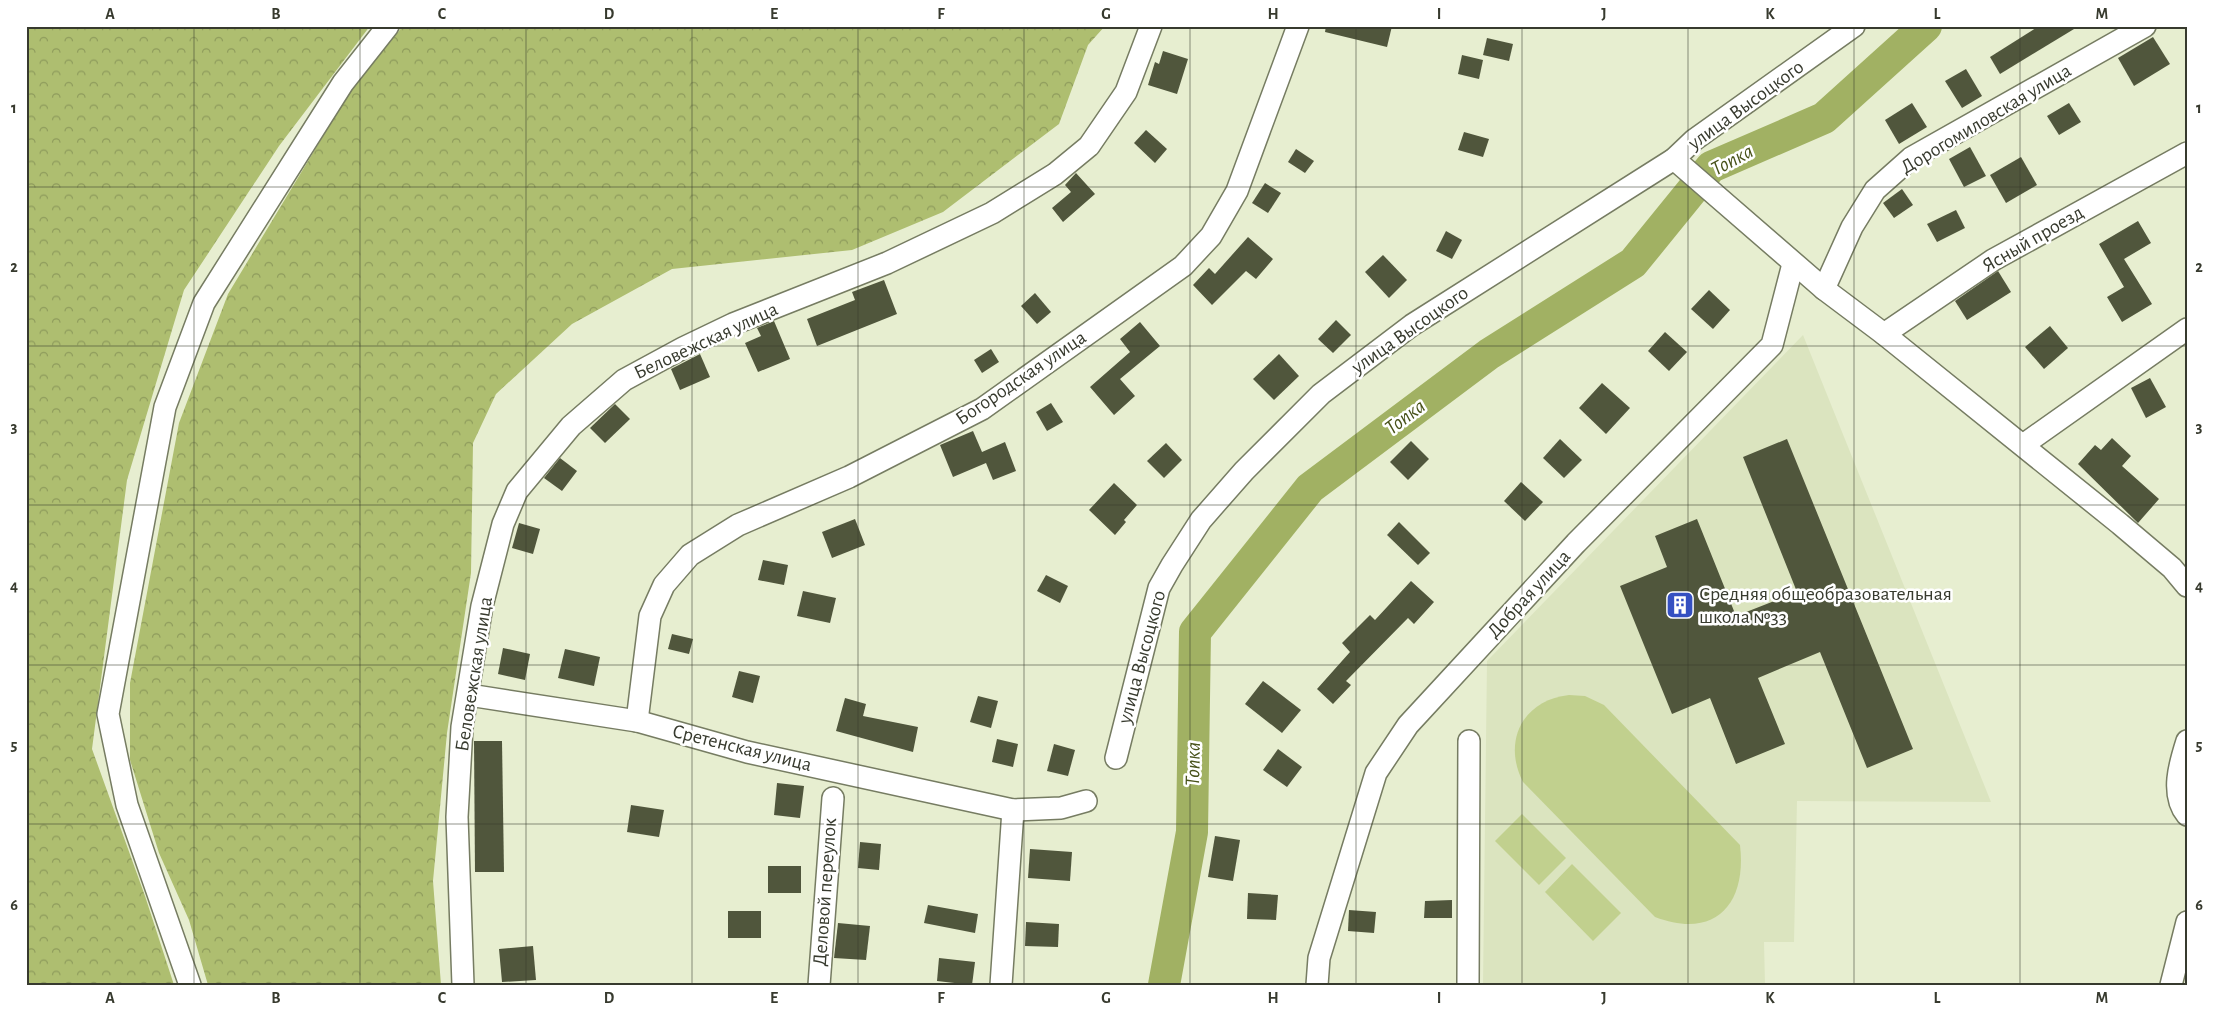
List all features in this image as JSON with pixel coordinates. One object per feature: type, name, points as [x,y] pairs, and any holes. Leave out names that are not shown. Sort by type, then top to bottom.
[{"type":"street","points":[[190,985],[126,805],[108,714],[165,407],[204,303],[343,83],[388,26]]},
{"type":"street","name":"Беловежская улица","points":[[463,985],[457,817],[462,727],[469,695],[482,606],[502,524],[516,492],[570,426],[624,380],[683,348],[733,324],[887,263],[992,213],[1055,174],[1089,146],[1121,100],[1151,26]]},
{"type":"street","name":"Богородская улица","points":[[637,720],[650,616],[664,585],[690,555],[738,525],[849,477],[982,409],[1183,266],[1211,236],[1237,191],[1298,26]]},
{"type":"street","name":"улица Высоцкого","points":[[1116,758],[1159,588],[1201,520],[1244,471],[1321,394],[1412,325],[1674,159],[1694,140],[1854,26]]},
{"type":"street","name":"Дорогомиловская улица","points":[[1818,284],[1876,190],[1912,158],[2144,26]]},
{"type":"street","name":"Ясный проезд","points":[[1884,334],[1993,260],[2187,153]]},
{"type":"street","points":[[1674,159],[1793,264],[2023,445],[2172,568],[2187,586]]},
{"type":"street","name":"Добрая улица","points":[[1317,985],[1319,958],[1376,773],[1408,725],[1576,543],[1772,345],[1793,264]]},
{"type":"street","points":[[2023,445],[2187,329]]},
{"type":"street","name":"Сретенская улица","points":[[469,695],[637,720],[747,752],[1013,810],[1061,808],[1086,801]]},
{"type":"street","points":[[1468,985],[1469,741]]},
{"type":"street","points":[[2187,741],[2177,774],[2182,809],[2187,815]]},
{"type":"street","name":"Деловой переулок","points":[[818,985],[833,798]]},
{"type":"street","points":[[1001,985],[1013,810]]},
{"type":"street","points":[[2171,985],[2187,922]]},
{"type":"shaded area","points":[[1803,335],[1991,802],[1797,801],[1794,942],[1764,942],[1765,985],[1483,985],[1487,661]]},
{"type":"green space","points":[[26,26],[370,26],[279,146],[184,290],[127,480],[92,749],[145,896],[174,985],[26,985]]},
{"type":"green space","points":[[403,26],[1105,26],[1088,45],[1059,124],[943,212],[852,250],[672,269],[572,324],[496,394],[473,443],[471,573],[447,733],[433,881],[441,985],[208,985],[189,920],[159,853],[130,760],[130,683],[179,423],[228,294],[349,93]]},
{"type":"green space","points":[[1569,695],[1585,696],[1604,705],[1740,845],[1741,866],[1738,884],[1732,900],[1723,912],[1710,920],[1695,924],[1676,923],[1655,917],[1523,782],[1517,767],[1515,752],[1516,738],[1521,725],[1539,705],[1553,698]]},
{"type":"green space","points":[[1522,814],[1566,858],[1539,885],[1495,841]]},
{"type":"green space","points":[[1572,864],[1621,913],[1593,941],[1545,892]]},
{"type":"building","points":[[1326,26],[1392,26],[1387,47],[1325,32]]},
{"type":"building","points":[[2039,26],[2079,26],[2000,74],[1990,57]]},
{"type":"building","points":[[2153,37],[2170,64],[2134,86],[2118,58]]},
{"type":"building","points":[[1487,38],[1513,44],[1509,61],[1483,55]]},
{"type":"building","points":[[1163,51],[1188,59],[1177,94],[1148,85],[1155,62],[1159,64]]},
{"type":"building","points":[[1462,55],[1483,60],[1479,79],[1458,74]]},
{"type":"building","points":[[1966,69],[1982,96],[1962,108],[1945,81]]},
{"type":"building","points":[[1912,103],[1927,127],[1899,144],[1885,120]]},
{"type":"building","points":[[2069,103],[2081,122],[2059,135],[2047,116]]},
{"type":"building","points":[[1146,130],[1167,149],[1155,163],[1134,143]]},
{"type":"building","points":[[1464,132],[1489,139],[1483,157],[1458,150]]},
{"type":"building","points":[[1970,147],[1986,176],[1964,187],[1949,159]]},
{"type":"building","points":[[1296,149],[1314,161],[1305,173],[1288,162]]},
{"type":"building","points":[[2021,157],[2037,185],[2006,203],[1990,175]]},
{"type":"building","points":[[1076,173],[1095,194],[1063,222],[1052,208],[1071,192],[1065,185]]},
{"type":"building","points":[[1265,183],[1281,193],[1268,213],[1252,203]]},
{"type":"building","points":[[1902,189],[1913,205],[1894,218],[1883,203]]},
{"type":"building","points":[[1956,210],[1965,228],[1937,242],[1927,224]]},
{"type":"building","points":[[2138,221],[2151,243],[2124,259],[2152,304],[2122,322],[2107,297],[2124,287],[2099,244]]},
{"type":"building","points":[[1446,231],[1462,240],[1452,259],[1436,251]]},
{"type":"building","points":[[1248,237],[1273,259],[1256,279],[1246,271],[1212,305],[1193,285],[1209,268],[1215,274]]},
{"type":"building","points":[[1383,255],[1407,280],[1389,298],[1365,272]]},
{"type":"building","points":[[1998,271],[2011,292],[1967,320],[1955,301]]},
{"type":"building","points":[[884,280],[897,314],[817,346],[807,319],[855,300],[852,292]]},
{"type":"building","points":[[1709,290],[1730,310],[1713,329],[1691,309]]},
{"type":"building","points":[[1035,293],[1051,312],[1037,324],[1021,306]]},
{"type":"building","points":[[1336,320],[1351,335],[1333,353],[1318,339]]},
{"type":"building","points":[[774,321],[790,359],[758,372],[745,343],[761,336],[757,328]]},
{"type":"building","points":[[1140,322],[1160,346],[1120,379],[1135,396],[1114,415],[1090,387],[1130,352],[1120,339]]},
{"type":"building","points":[[2050,326],[2068,348],[2044,369],[2025,347]]},
{"type":"building","points":[[1665,332],[1687,352],[1669,371],[1648,351]]},
{"type":"building","points":[[991,349],[999,362],[982,373],[974,360]]},
{"type":"building","points":[[700,354],[710,377],[680,390],[671,369]]},
{"type":"building","points":[[1279,354],[1299,376],[1274,400],[1253,379]]},
{"type":"building","points":[[2150,378],[2166,407],[2146,418],[2131,388]]},
{"type":"building","points":[[1602,383],[1630,408],[1606,434],[1579,408]]},
{"type":"building","points":[[1051,403],[1063,422],[1047,431],[1036,412]]},
{"type":"building","points":[[615,404],[630,419],[605,443],[590,428]]},
{"type":"building","points":[[973,431],[982,452],[1005,442],[1016,471],[993,480],[986,463],[953,477],[940,445]]},
{"type":"building","points":[[2112,438],[2131,456],[2122,466],[2159,499],[2138,523],[2078,464],[2095,445],[2101,450]]},
{"type":"building","points":[[1560,439],[1582,460],[1564,478],[1543,458]]},
{"type":"building","name":"Средняя общеобразовательная школа №33","points":[[1787,439],[1913,749],[1867,768],[1820,652],[1758,678],[1785,744],[1736,764],[1710,698],[1672,714],[1620,586],[1667,567],[1655,536],[1697,519],[1736,616],[1797,592],[1743,457]]},
{"type":"building","points":[[1411,441],[1429,459],[1408,480],[1390,462]]},
{"type":"building","points":[[1166,443],[1182,460],[1164,478],[1147,461]]},
{"type":"building","points":[[560,458],[577,471],[562,491],[544,478]]},
{"type":"building","points":[[1521,482],[1543,502],[1525,521],[1504,501]]},
{"type":"building","points":[[1114,483],[1137,505],[1124,520],[1126,522],[1115,535],[1089,510]]},
{"type":"building","points":[[855,519],[865,545],[832,558],[822,532]]},
{"type":"building","points":[[1399,522],[1430,553],[1418,565],[1387,535]]},
{"type":"building","points":[[519,523],[540,529],[533,554],[512,548]]},
{"type":"building","points":[[763,560],[788,565],[784,585],[758,580]]},
{"type":"building","points":[[1046,575],[1068,586],[1060,603],[1037,591]]},
{"type":"building","points":[[1411,581],[1434,602],[1414,624],[1408,618],[1346,681],[1351,685],[1333,704],[1317,689],[1350,652],[1342,643],[1370,615],[1375,620]]},
{"type":"building","points":[[803,591],[836,598],[830,623],[797,616]]},
{"type":"building","points":[[672,634],[693,639],[689,654],[668,649]]},
{"type":"building","points":[[503,648],[530,654],[525,680],[498,674]]},
{"type":"building","points":[[565,649],[600,657],[594,686],[558,678]]},
{"type":"building","points":[[739,671],[760,676],[753,703],[732,697]]},
{"type":"building","points":[[1263,681],[1301,710],[1282,733],[1245,704]]},
{"type":"building","points":[[978,696],[998,701],[991,728],[970,722]]},
{"type":"building","points":[[845,698],[866,704],[863,716],[918,727],[913,752],[836,731]]},
{"type":"building","points":[[997,739],[1018,744],[1013,767],[992,762]]},
{"type":"building","points":[[474,741],[502,741],[504,872],[475,872]]},
{"type":"building","points":[[1054,744],[1075,750],[1068,776],[1047,771]]},
{"type":"building","points":[[1278,749],[1302,767],[1287,787],[1263,770]]},
{"type":"building","points":[[777,783],[804,786],[800,818],[774,815]]},
{"type":"building","points":[[631,805],[664,810],[659,837],[627,832]]},
{"type":"building","points":[[1215,836],[1240,840],[1233,881],[1208,877]]},
{"type":"building","points":[[860,842],[881,844],[879,870],[858,868]]},
{"type":"building","points":[[1030,849],[1072,852],[1070,881],[1028,878]]},
{"type":"building","points":[[768,866],[801,866],[801,893],[768,893]]},
{"type":"building","points":[[1248,893],[1278,895],[1276,920],[1247,919]]},
{"type":"building","points":[[1452,900],[1452,918],[1424,918],[1425,901]]},
{"type":"building","points":[[928,905],[978,914],[975,933],[924,923]]},
{"type":"building","points":[[1349,910],[1376,912],[1374,933],[1348,931]]},
{"type":"building","points":[[728,911],[761,911],[761,938],[728,938]]},
{"type":"building","points":[[1026,922],[1059,924],[1058,947],[1025,946]]},
{"type":"building","points":[[838,923],[870,926],[866,960],[834,958]]},
{"type":"building","points":[[533,946],[536,980],[502,982],[499,949]]},
{"type":"building","points":[[939,958],[975,962],[972,985],[937,981]]},
{"type":"waterway","name":"Топка","points":[[1164,985],[1192,832],[1195,632],[1310,488],[1489,354],[1633,263],[1711,167],[1824,118],[1926,26]]},
{"type":"place","name":"Средняя общеобразовательная школа №33","points":[[1680,605]]}]
